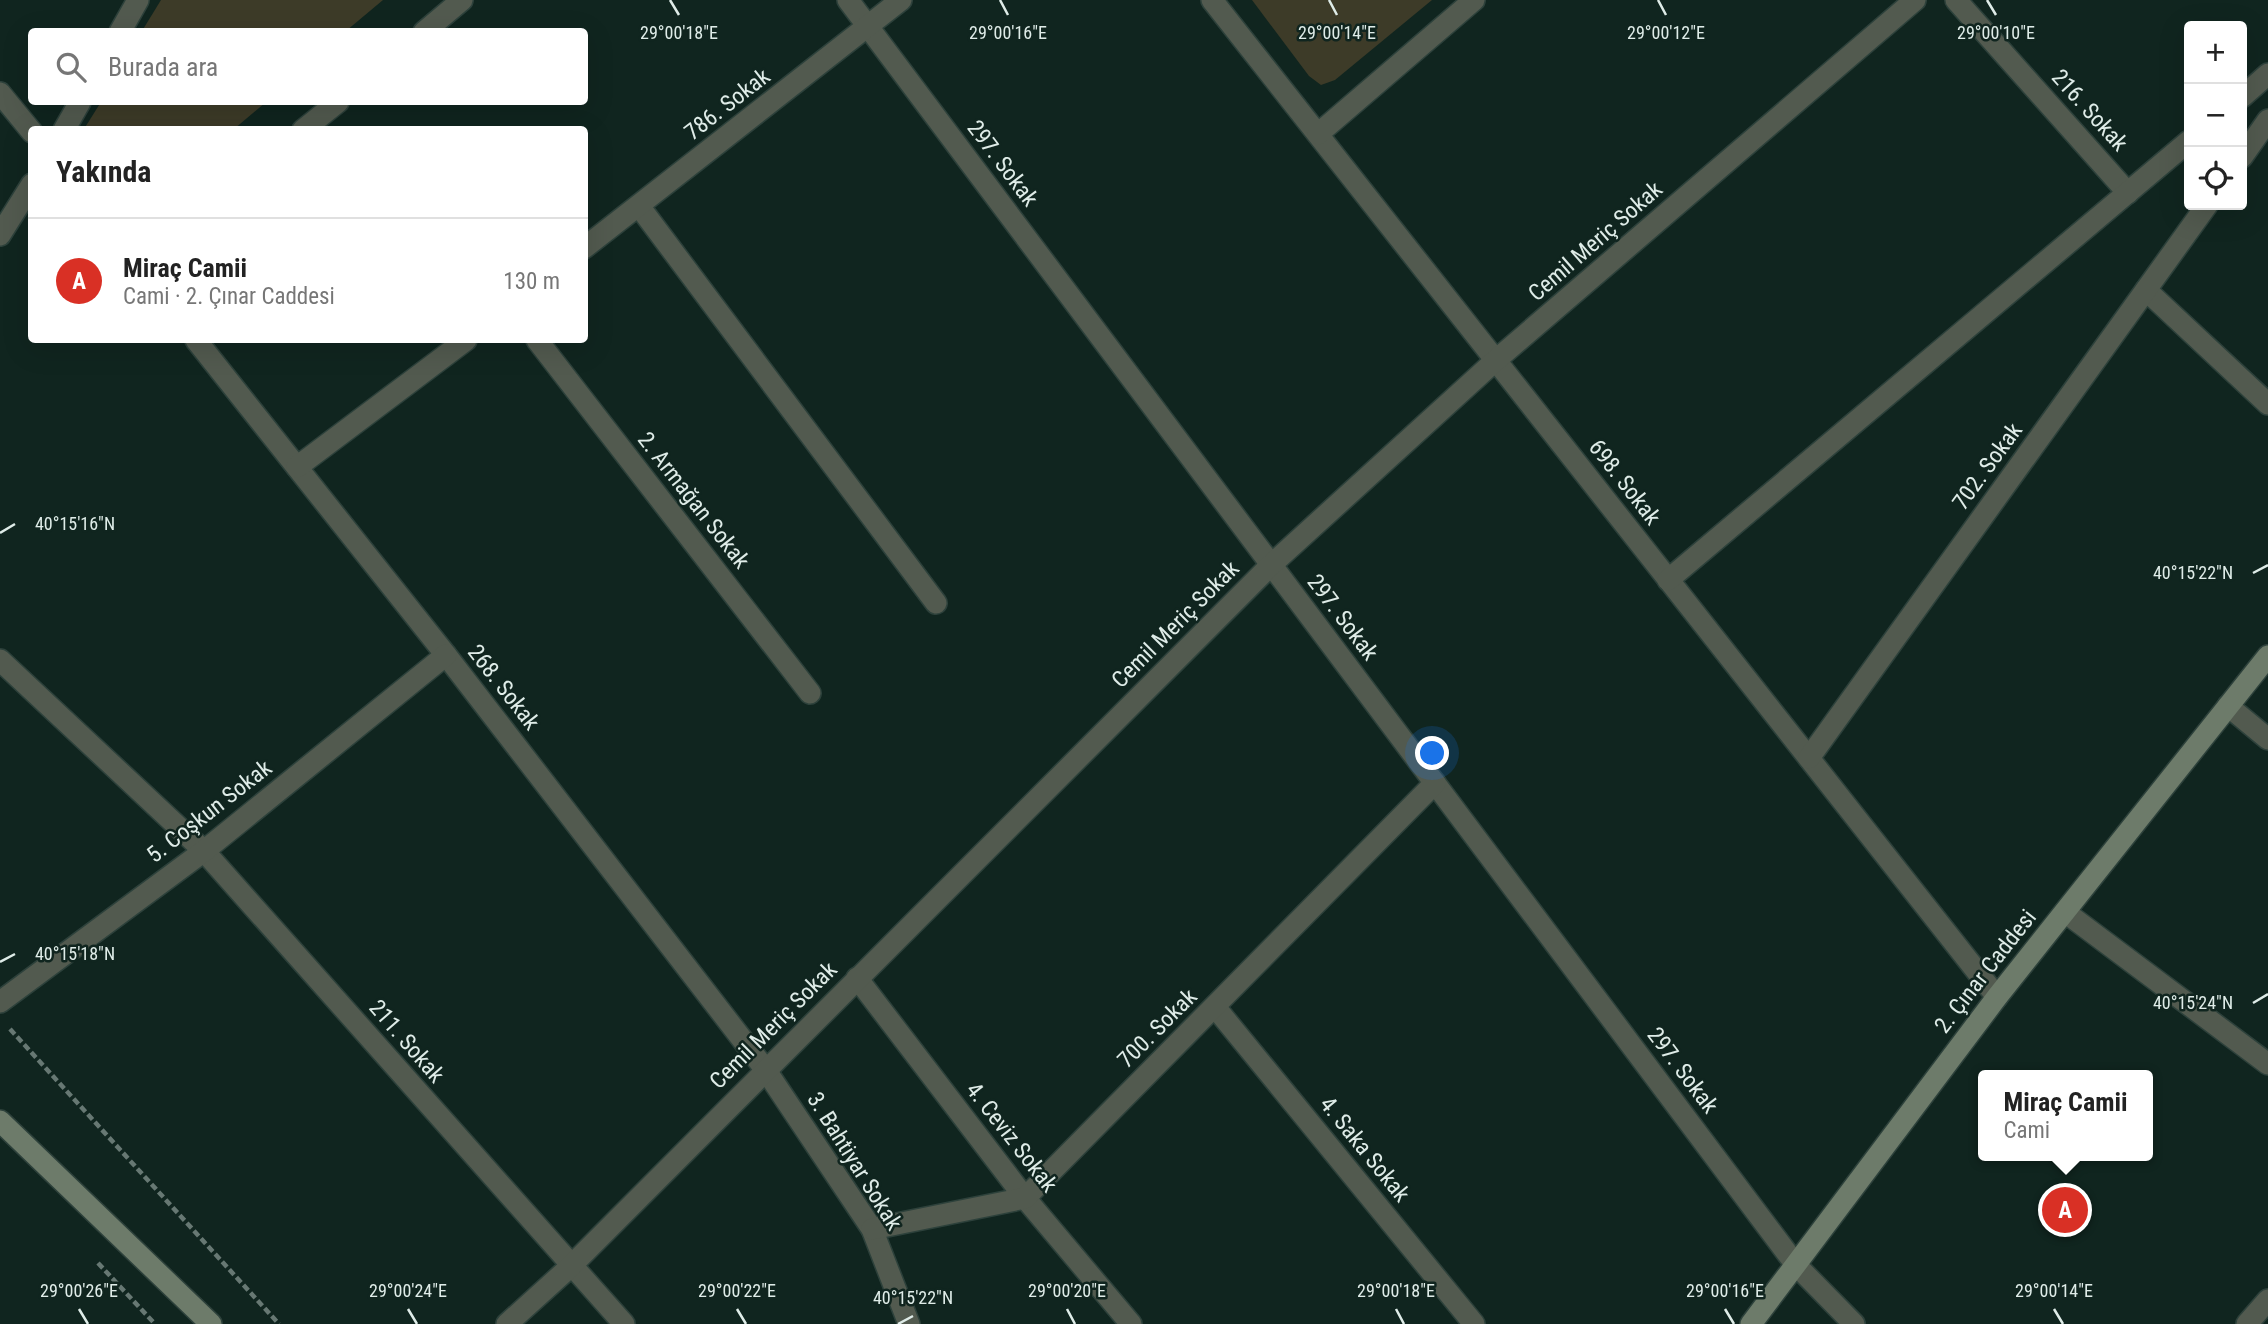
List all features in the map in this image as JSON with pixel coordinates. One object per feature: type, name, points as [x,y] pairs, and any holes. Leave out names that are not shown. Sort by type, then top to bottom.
[{"type":"street","points":[[122,28],[138,0]]},
{"type":"street","points":[[429,28],[462,0]]},
{"type":"street","name":"297. Sokak","points":[[848,0],[1796,1265],[1854,1324]]},
{"type":"street","name":"786. Sokak","points":[[588,245],[901,0]]},
{"type":"street","name":"698. Sokak","points":[[1212,0],[1997,997]]},
{"type":"street","points":[[1318,134],[1474,0]]},
{"type":"street","name":"Cemil Meriç Sokak","points":[[507,1324],[571,1266],[1271,565],[1496,360],[1915,0]]},
{"type":"street","name":"216. Sokak","points":[[1956,0],[2128,193]]},
{"type":"street","points":[[2247,93],[2268,74]]},
{"type":"street","points":[[0,93],[28,127]]},
{"type":"street","points":[[66,126],[78,105]]},
{"type":"street","points":[[308,126],[334,105]]},
{"type":"street","points":[[2247,150],[2268,120]]},
{"type":"street","points":[[1668,580],[2184,145]]},
{"type":"street","points":[[0,235],[28,190]]},
{"type":"street","points":[[639,206],[936,604]]},
{"type":"street","name":"702. Sokak","points":[[1809,758],[2203,210]]},
{"type":"street","points":[[2146,290],[2268,404]]},
{"type":"street","name":"268. Sokak","points":[[198,343],[446,655],[765,1069]]},
{"type":"street","points":[[297,467],[462,343]]},
{"type":"street","name":"2. Armağan Sokak","points":[[539,343],[810,693]]},
{"type":"street","name":"5. Coşkun Sokak","points":[[0,1002],[204,851],[446,655]]},
{"type":"street","name":"2. Çınar Caddesi","points":[[1751,1324],[1997,997],[2268,656]]},
{"type":"street","name":"211. Sokak","points":[[0,660],[204,851],[624,1324]]},
{"type":"street","points":[[2228,706],[2268,739]]},
{"type":"street","name":"700. Sokak","points":[[1025,1198],[1435,783]]},
{"type":"street","points":[[2064,912],[2268,1064]]},
{"type":"street","name":"4. Ceviz Sokak","points":[[857,978],[1025,1198],[1131,1324]]},
{"type":"street","name":"4. Saka Sokak","points":[[1215,1007],[1474,1324]]},
{"type":"street","name":"3. Bahtiyar Sokak","points":[[765,1069],[872,1229],[909,1324]]},
{"type":"street","points":[[0,1121],[211,1324]]},
{"type":"street","points":[[872,1229],[1025,1198]]},
{"type":"street","points":[[2247,1324],[2267,1305]]},
{"type":"path","points":[[9,1028],[279,1324]]},
{"type":"shaded area","points":[[161,0],[383,0],[350,28],[144,28]]},
{"type":"shaded area","points":[[1252,0],[1432,0],[1335,80],[1321,85],[1309,76]]},
{"type":"shaded area","points":[[99,105],[262,105],[238,126],[86,126]]},
{"type":"place","name":"Miraç Camii","points":[[2065,1210]]}]
